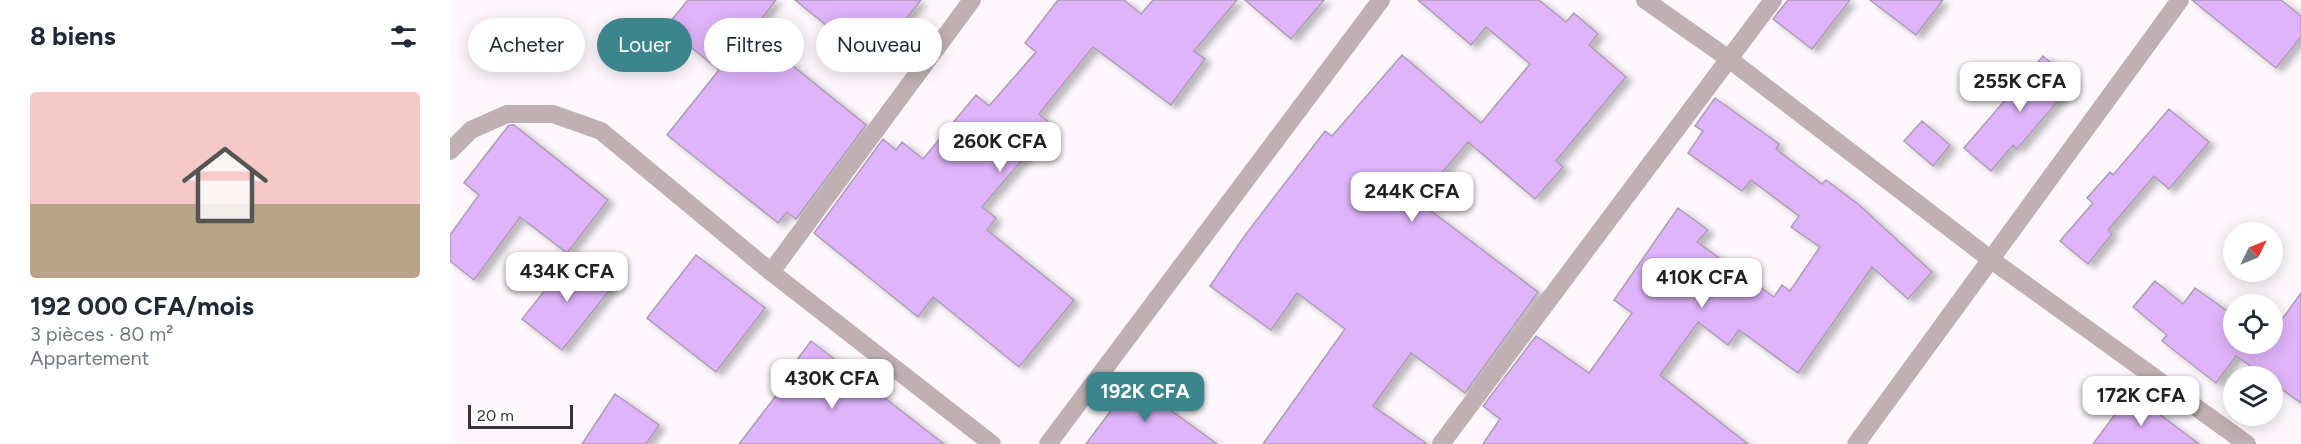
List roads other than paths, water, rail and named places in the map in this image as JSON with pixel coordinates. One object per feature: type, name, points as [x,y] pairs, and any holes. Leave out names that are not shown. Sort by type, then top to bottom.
[{"type":"street","points":[[771,272],[972,0]]},
{"type":"street","points":[[1048,444],[1381,0]]},
{"type":"street","points":[[1645,0],[1729,59],[1990,259],[2247,444]]},
{"type":"street","points":[[1441,444],[1773,0]]},
{"type":"street","points":[[1856,444],[2180,0]]},
{"type":"street","points":[[450,151],[471,130],[507,114],[553,114],[601,131],[771,272],[992,444]]}]
